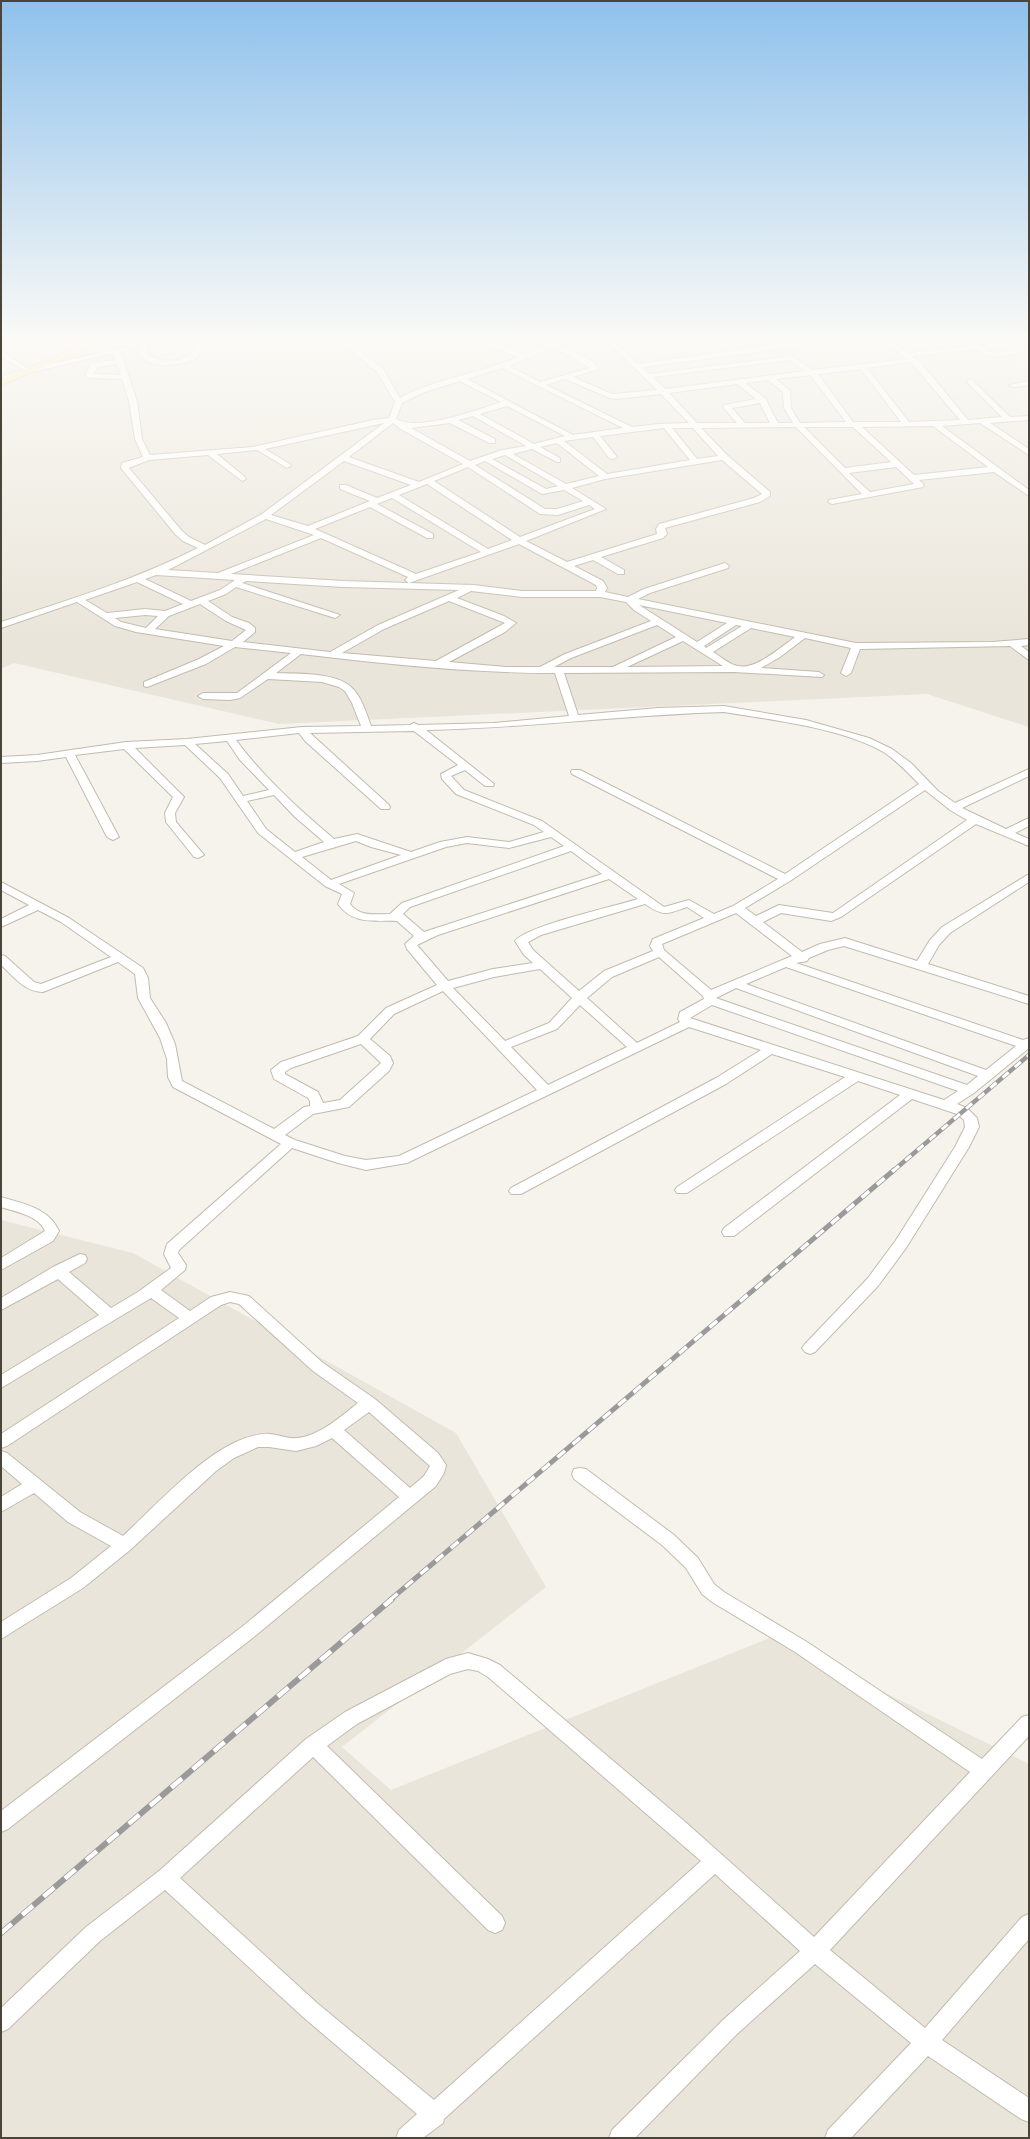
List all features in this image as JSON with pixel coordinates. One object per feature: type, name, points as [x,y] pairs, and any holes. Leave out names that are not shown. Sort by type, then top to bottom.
[{"type":"street","points":[[138,440],[142,452],[148,458]]},
{"type":"street","points":[[205,548],[186,539],[179,533],[125,468],[125,465],[148,458],[211,454],[258,448],[294,440]]},
{"type":"street","points":[[1,625],[138,579],[205,548],[265,516],[366,440]]},
{"type":"street","points":[[426,440],[470,465],[543,512],[558,512],[590,502]]},
{"type":"street","points":[[522,440],[557,460]]},
{"type":"street","points":[[308,529],[485,458],[558,440],[605,477]]},
{"type":"street","points":[[600,440],[613,457]]},
{"type":"street","points":[[677,440],[695,462]]},
{"type":"street","points":[[567,565],[660,536],[663,534],[660,529],[662,526],[765,497],[767,494],[764,491],[724,457],[707,440]]},
{"type":"street","points":[[812,440],[868,495]]},
{"type":"street","points":[[832,502],[920,485],[870,440]]},
{"type":"street","points":[[956,440],[1029,494]]},
{"type":"street","points":[[1008,440],[1029,453]]},
{"type":"street","points":[[1014,444],[1029,442]]},
{"type":"street","points":[[258,448],[287,466]]},
{"type":"street","points":[[396,586],[415,577],[433,573],[602,509],[505,452]]},
{"type":"street","points":[[211,454],[242,480]]},
{"type":"street","points":[[529,467],[577,455]]},
{"type":"street","points":[[485,458],[542,492],[550,492],[605,477],[724,457]]},
{"type":"street","points":[[343,458],[420,485]]},
{"type":"street","points":[[843,471],[898,464]]},
{"type":"street","points":[[913,478],[996,469]]},
{"type":"street","points":[[428,481],[518,540],[600,583],[602,588],[600,594]]},
{"type":"street","points":[[343,487],[374,503],[430,536]]},
{"type":"street","points":[[393,495],[487,552]]},
{"type":"street","points":[[265,516],[308,529],[415,577]]},
{"type":"street","points":[[218,577],[322,535]]},
{"type":"street","points":[[594,557],[621,572]]},
{"type":"street","points":[[629,600],[647,591],[725,566]]},
{"type":"street","points":[[155,572],[218,577],[396,586],[474,588],[522,594],[600,594],[749,626],[856,646],[1029,642]]},
{"type":"street","points":[[148,631],[166,614],[202,601],[244,578]]},
{"type":"street","points":[[138,579],[191,605]]},
{"type":"street","points":[[235,584],[335,615]]},
{"type":"street","points":[[332,655],[381,627],[474,588]]},
{"type":"street","points":[[436,665],[502,630],[511,623],[449,598]]},
{"type":"street","points":[[78,599],[118,624],[148,631],[236,644],[332,655],[506,670],[559,671],[734,669],[819,675]]},
{"type":"street","points":[[629,600],[636,608],[734,669]]},
{"type":"street","points":[[147,684],[206,661],[236,644],[252,630],[251,628],[229,619],[202,601]]},
{"type":"street","points":[[105,616],[145,612],[166,614]]},
{"type":"street","points":[[539,671],[568,656],[658,621]]},
{"type":"street","points":[[697,646],[734,622]]},
{"type":"street","points":[[706,652],[749,626]]},
{"type":"street","points":[[751,670],[777,655],[802,636]]},
{"type":"street","points":[[614,670],[636,658],[684,638]]},
{"type":"street","points":[[1012,643],[1029,657]]},
{"type":"street","points":[[846,673],[856,646]]},
{"type":"street","points":[[202,696],[236,696],[300,651]]},
{"type":"street","points":[[559,671],[575,720]]},
{"type":"street","points":[[266,676],[327,680],[345,685],[350,690],[367,729]]},
{"type":"street","points":[[1,760],[37,758],[126,745],[187,742],[302,730],[367,729],[414,726],[494,726],[698,708],[724,709],[755,713],[806,723],[865,740],[888,751],[907,764],[926,784],[954,808],[975,820],[1029,843]]},
{"type":"street","points":[[414,726],[489,784]]},
{"type":"street","points":[[302,730],[385,807]]},
{"type":"street","points":[[229,737],[244,758],[298,814],[332,843]]},
{"type":"street","points":[[187,742],[224,776],[262,831],[329,884],[348,893],[344,904],[347,910],[353,915],[364,917],[394,916],[405,920],[422,937]]},
{"type":"street","points":[[126,745],[179,796],[170,814],[171,822],[198,855]]},
{"type":"street","points":[[69,753],[113,837]]},
{"type":"street","points":[[466,766],[446,774],[446,777],[452,785],[460,792],[529,819],[553,833],[661,910],[667,911],[689,903],[713,918]]},
{"type":"street","points":[[576,772],[786,879]]},
{"type":"street","points":[[954,808],[1029,772]]},
{"type":"street","points":[[926,784],[786,879],[737,908],[657,942],[656,946],[660,952],[710,998],[969,1090]]},
{"type":"street","points":[[240,800],[276,791]]},
{"type":"street","points":[[754,922],[779,909],[831,916],[837,915],[975,820]]},
{"type":"street","points":[[1006,834],[1029,821]]},
{"type":"street","points":[[329,884],[456,842],[471,840],[509,845],[553,833]]},
{"type":"street","points":[[294,856],[332,843],[356,837],[375,845],[396,849],[411,856]]},
{"type":"street","points":[[394,916],[406,906],[415,902],[572,847]]},
{"type":"street","points":[[546,1091],[445,986],[411,944],[415,940],[422,937],[612,874]]},
{"type":"street","points":[[921,965],[934,943],[946,930],[1029,877]]},
{"type":"street","points":[[1,885],[39,905],[121,957],[139,971],[142,976],[144,998],[159,1021],[173,1059],[175,1082],[274,1136],[290,1143],[343,1160],[366,1165],[382,1164],[402,1160],[688,1023]]},
{"type":"street","points":[[635,1048],[543,965],[523,946],[521,941],[527,936],[648,900]]},
{"type":"street","points":[[1,923],[39,905]]},
{"type":"street","points":[[737,908],[803,958]]},
{"type":"street","points":[[810,1348],[873,1282],[897,1250],[962,1147],[972,1127],[970,1118],[962,1111],[946,1105],[688,1023],[684,1019],[684,1015],[735,984],[803,958],[824,947],[845,942],[1029,1000]]},
{"type":"street","points":[[503,1046],[553,1026],[579,998],[608,974],[660,952]]},
{"type":"street","points":[[1,958],[30,985],[35,988],[43,988],[121,957]]},
{"type":"street","points":[[788,964],[1027,1043]]},
{"type":"street","points":[[316,1108],[317,1101],[313,1095],[279,1076],[278,1070],[286,1065],[362,1039],[390,1011],[445,986],[493,973],[543,965]]},
{"type":"street","points":[[735,984],[988,1075]]},
{"type":"street","points":[[274,1136],[309,1110],[316,1108],[328,1108],[344,1104],[384,1068],[387,1063],[385,1059],[362,1039]]},
{"type":"street","points":[[946,1105],[969,1090],[1027,1043]]},
{"type":"street","points":[[516,1191],[714,1084],[770,1050]]},
{"type":"street","points":[[682,1190],[855,1077]]},
{"type":"street","points":[[730,1232],[910,1094]]},
{"type":"street","points":[[1,1382],[110,1316],[151,1290],[178,1270],[179,1265],[171,1254],[172,1248],[290,1143]]},
{"type":"street","points":[[1,1202],[44,1218],[50,1224],[52,1231],[48,1237],[1,1265]]},
{"type":"street","points":[[1,1305],[80,1258]]},
{"type":"street","points":[[58,1271],[110,1316]]},
{"type":"street","points":[[151,1290],[190,1318]]},
{"type":"street","points":[[1,1442],[216,1301],[230,1297],[244,1300],[318,1367],[369,1403],[432,1457],[438,1465],[436,1473],[430,1481],[249,1631],[1,1823]]},
{"type":"street","points":[[1,1631],[77,1583],[124,1544],[210,1466],[225,1455],[265,1440],[289,1445],[301,1444],[333,1430],[369,1403]]},
{"type":"street","points":[[333,1430],[410,1498]]},
{"type":"street","points":[[1,1457],[74,1517],[124,1544]]},
{"type":"street","points":[[580,1474],[668,1540],[692,1563],[708,1589],[718,1597],[801,1647],[984,1771]]},
{"type":"street","points":[[1,1505],[34,1485]]},
{"type":"street","points":[[1,2022],[93,1934],[166,1878],[313,1745],[351,1718],[446,1668],[468,1661],[482,1664],[494,1671],[715,1861],[815,1951],[926,2042],[1029,2110]]},
{"type":"street","points":[[620,2138],[730,2027],[815,1951],[1029,1723]]},
{"type":"street","points":[[313,1745],[495,1923]]},
{"type":"street","points":[[408,2138],[715,1861]]},
{"type":"street","points":[[166,1878],[310,2010],[435,2114]]},
{"type":"street","points":[[836,2138],[926,2042],[1029,1924]]},
{"type":"shaded area","points":[[1,440],[1029,440],[1029,727],[927,694],[279,724],[14,663],[1,669]]},
{"type":"shaded area","points":[[1,1220],[133,1253],[456,1433],[546,1587],[342,1747],[391,1790],[772,1637],[1029,1764],[1029,2138],[1,2138]]},
{"type":"railway","points":[[893,1171],[1029,1055]]},
{"type":"railway","points":[[390,1600],[894,1170]]},
{"type":"railway","points":[[1,1933],[392,1599]]}]
